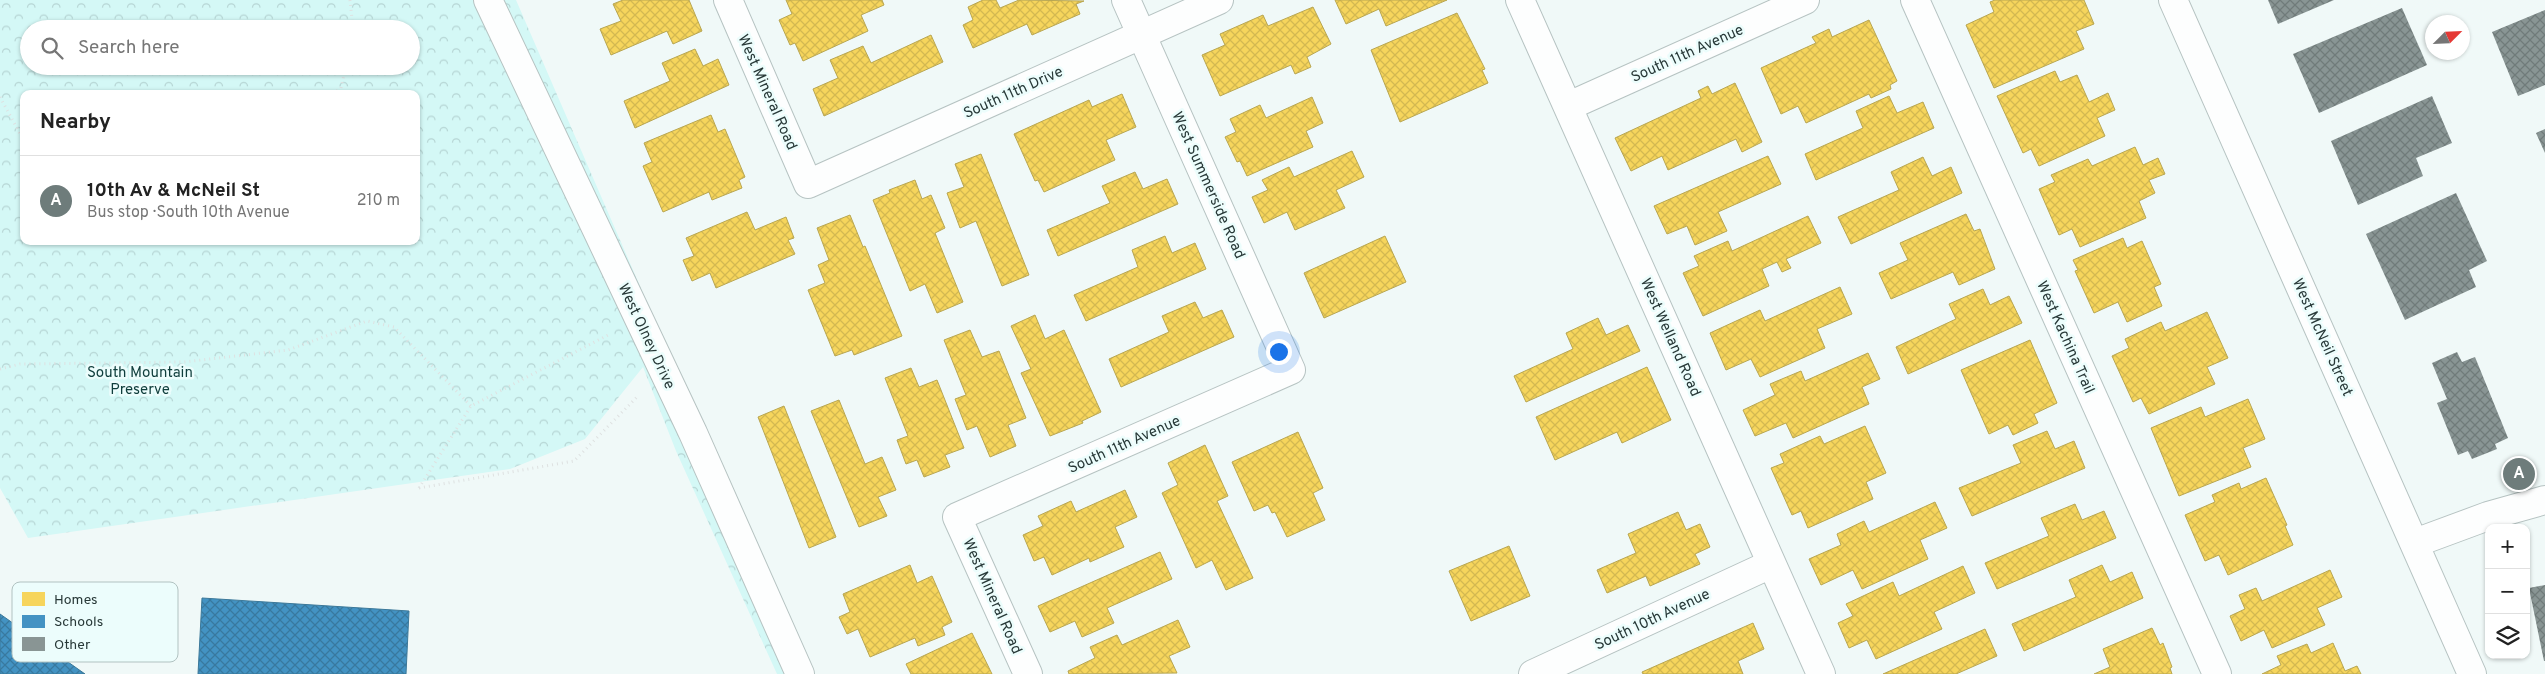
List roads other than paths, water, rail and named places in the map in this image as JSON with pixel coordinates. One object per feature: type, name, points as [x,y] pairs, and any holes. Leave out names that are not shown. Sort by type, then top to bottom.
[{"type":"street","name":"West Olney Drive","points":[[488,0],[663,370],[800,674]]},
{"type":"street","name":"West Mineral Road","points":[[728,0],[808,184]]},
{"type":"street","name":"West Summerside Road","points":[[1126,0],[1291,370]]},
{"type":"street","name":"South 11th Drive","points":[[808,184],[1218,0]]},
{"type":"street","name":"West Welland Road","points":[[1520,0],[1569,106],[1821,674]]},
{"type":"street","name":"South 11th Avenue","points":[[1569,106],[1806,0]]},
{"type":"street","name":"West Kachina Trail","points":[[1915,0],[2217,674]]},
{"type":"street","name":"West McNeil Street","points":[[2173,0],[2472,674]]},
{"type":"street","name":"South 11th Avenue","points":[[957,517],[1291,370]]},
{"type":"street","points":[[2415,543],[2488,516],[2545,500]]},
{"type":"street","name":"West Mineral Road","points":[[957,517],[1028,674]]},
{"type":"street","name":"South 10th Avenue","points":[[1533,674],[1771,564]]},
{"type":"place","name":"10th Av & McNeil St","points":[[2519,474]]},
{"type":"park label","name":"South Mountain Preserve","points":[[140,380]]}]
